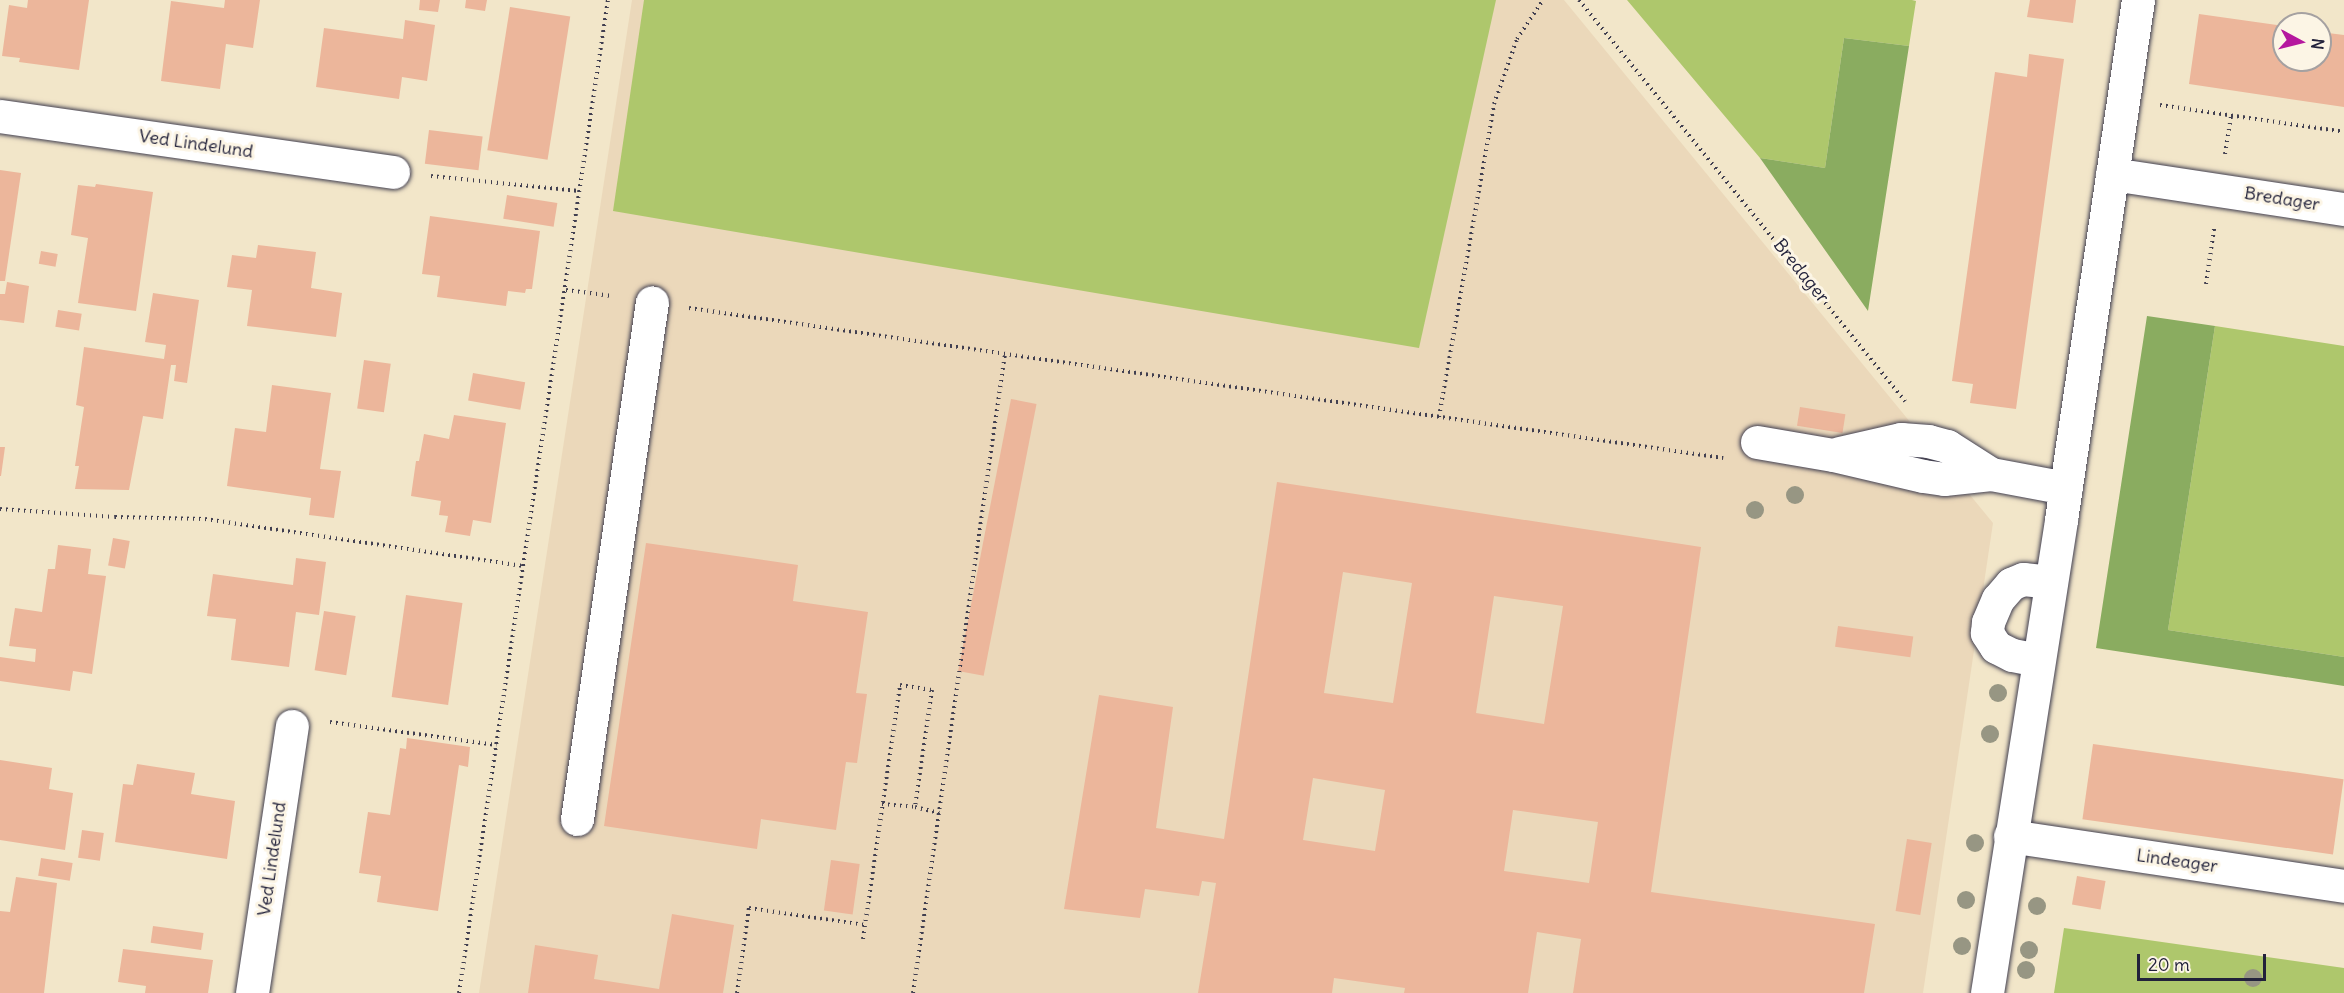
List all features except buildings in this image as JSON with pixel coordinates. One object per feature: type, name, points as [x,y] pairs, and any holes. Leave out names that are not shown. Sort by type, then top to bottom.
[{"type":"street","points":[[1987,993],[2066,488],[2138,0]]},
{"type":"street","name":"Ved Lindelund","points":[[0,116],[393,172]]},
{"type":"street","name":"Bredager","points":[[2112,174],[2344,209]]},
{"type":"street","points":[[577,819],[652,302]]},
{"type":"street","points":[[1757,442],[1833,454],[1901,439],[1928,441],[1947,446],[1991,474],[2066,488]]},
{"type":"street","points":[[2038,660],[2012,655],[1996,647],[1987,633],[1988,622],[1998,599],[2011,584],[2023,579],[2051,582]]},
{"type":"street","name":"Ved Lindelund","points":[[252,993],[292,726]]},
{"type":"street","name":"Lindeager","points":[[2010,836],[2344,886]]},
{"type":"path","points":[[459,993],[608,0]]},
{"type":"path","points":[[1439,417],[1494,104],[1517,39],[1543,0]]},
{"type":"path","name":"Bredager","points":[[1579,0],[1907,404]]},
{"type":"path","points":[[2124,99],[2344,132]]},
{"type":"path","points":[[393,172],[579,191]]},
{"type":"path","points":[[566,290],[1735,460],[1757,442]]},
{"type":"path","points":[[913,993],[1005,354]]},
{"type":"path","points":[[0,509],[205,519],[524,566]]},
{"type":"path","points":[[863,939],[900,685],[932,690],[915,807]]},
{"type":"path","points":[[292,726],[307,719],[496,745]]},
{"type":"path","points":[[882,804],[915,807],[939,813]]},
{"type":"path","points":[[737,993],[749,908],[865,925]]},
{"type":"shaded area","points":[[632,0],[1564,0],[1993,523],[1923,993],[479,993]]},
{"type":"green space","points":[[644,0],[1496,0],[1419,348],[613,211]]},
{"type":"green space","points":[[1627,0],[1916,1],[1909,46],[1844,38],[1825,168],[1760,158]]},
{"type":"green space","points":[[1844,38],[1909,46],[1868,311],[1760,158],[1825,168]]},
{"type":"green space","points":[[2147,316],[2215,326],[2168,630],[2344,657],[2344,686],[2096,648]]},
{"type":"green space","points":[[2215,326],[2344,346],[2344,657],[2168,630]]},
{"type":"green space","points":[[2064,928],[2344,968],[2344,993],[2054,993]]}]
